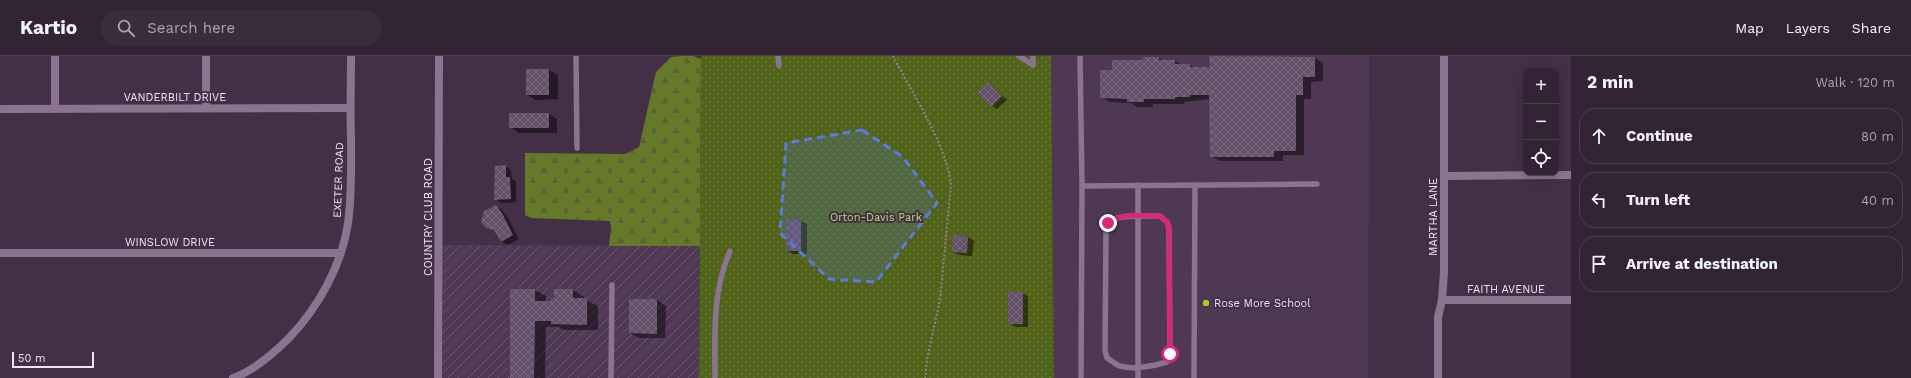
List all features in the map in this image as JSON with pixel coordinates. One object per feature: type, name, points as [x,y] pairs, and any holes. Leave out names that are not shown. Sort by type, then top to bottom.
[{"type":"street","points":[[55,56],[55,108]]},
{"type":"street","points":[[206,56],[206,108]]},
{"type":"street","name":"EXETER ROAD","points":[[233,378],[243,376],[281,346],[303,323],[320,300],[340,253],[348,224],[351,185],[351,56]]},
{"type":"street","name":"COUNTRY CLUB ROAD","points":[[438,378],[439,56]]},
{"type":"street","name":"MARTHA LANE","points":[[1438,378],[1438,317],[1442,300],[1444,272],[1444,56]]},
{"type":"street","name":"VANDERBILT DRIVE","points":[[0,109],[350,108]]},
{"type":"street","points":[[1444,176],[1571,175]]},
{"type":"street","name":"WINSLOW DRIVE","points":[[0,254],[340,253]]},
{"type":"street","name":"FAITH AVENUE","points":[[1442,300],[1571,300]]},
{"type":"lane","points":[[576,56],[577,148]]},
{"type":"lane","points":[[778,56],[779,66]]},
{"type":"lane","points":[[1020,56],[1033,65],[1032,56]]},
{"type":"lane","points":[[1080,56],[1082,186],[1081,378]]},
{"type":"lane","points":[[1082,186],[1317,184]]},
{"type":"lane","points":[[1138,185],[1138,378]]},
{"type":"lane","points":[[1194,185],[1194,378]]},
{"type":"lane","points":[[1138,216],[1160,216],[1167,222],[1169,228],[1170,354],[1167,362],[1152,366],[1120,366],[1107,358],[1105,350],[1106,231],[1108,223],[1114,218],[1138,216]]},
{"type":"lane","points":[[715,378],[714,335],[717,293],[730,251]]},
{"type":"lane","points":[[611,378],[612,285]]},
{"type":"path","points":[[893,56],[941,147],[950,172],[951,184],[940,300],[927,360],[925,378]]},
{"type":"highlighted area","points":[[862,130],[903,157],[937,203],[876,282],[829,279],[780,233],[786,143]]},
{"type":"shaded area","points":[[1051,56],[1369,56],[1368,378],[1054,378]]},
{"type":"shaded area","points":[[437,245],[700,246],[699,378],[436,378]]},
{"type":"green space","points":[[693,56],[701,59],[700,246],[609,246],[611,228],[610,221],[531,218],[525,215],[525,153],[625,154],[639,147],[656,72],[671,57]]},
{"type":"green space","name":"Orton-Davis Park","points":[[701,56],[1051,56],[1054,378],[699,378]]},
{"type":"building","points":[[1209,56],[1315,57],[1315,77],[1303,77],[1303,95],[1296,95],[1296,151],[1274,151],[1274,157],[1210,157],[1209,95],[1190,95],[1190,97],[1175,97],[1175,99],[1144,99],[1144,102],[1127,102],[1127,99],[1100,98],[1100,70],[1112,70],[1112,60],[1142,60],[1143,57],[1159,57],[1159,60],[1175,60],[1175,64],[1190,64],[1190,67],[1210,67]]},
{"type":"building","points":[[526,69],[549,69],[549,95],[526,95]]},
{"type":"building","points":[[988,82],[1002,96],[991,107],[977,93]]},
{"type":"building","points":[[509,113],[549,113],[549,128],[509,128]]},
{"type":"building","points":[[506,165],[506,177],[510,177],[511,199],[494,200],[495,166]]},
{"type":"building","points":[[496,205],[502,213],[513,235],[501,242],[494,230],[486,228],[481,222],[484,211]]},
{"type":"building","points":[[786,220],[801,220],[801,251],[786,251]]},
{"type":"building","points":[[953,235],[968,237],[967,253],[952,252]]},
{"type":"building","points":[[510,289],[535,289],[535,301],[551,301],[551,298],[554,298],[554,289],[573,289],[573,298],[587,298],[587,325],[551,324],[551,321],[535,321],[534,378],[510,378]]},
{"type":"building","points":[[1008,292],[1023,292],[1023,324],[1008,324]]},
{"type":"building","points":[[629,299],[657,299],[657,334],[629,333]]},
{"type":"place","name":"Rose More School","points":[[1206,303]]},
{"type":"route","points":[[1108,223],[1114,218],[1138,216],[1160,216],[1167,222],[1169,228],[1170,354]]}]
